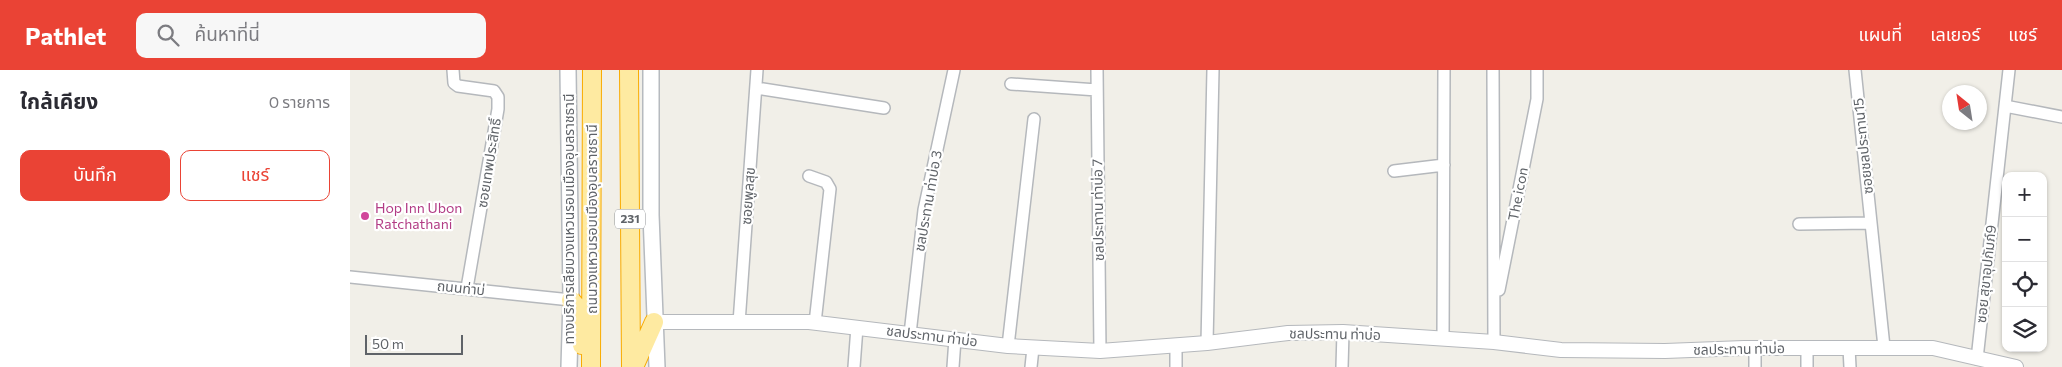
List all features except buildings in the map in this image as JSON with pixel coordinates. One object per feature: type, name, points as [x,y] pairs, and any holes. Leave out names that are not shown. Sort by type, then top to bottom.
[{"type":"highway","name":"ถนนวงแหวนรอบเมืองอุบลราชธานี","points":[[590,367],[592,70]]},
{"type":"highway","name":"231","points":[[629,70],[632,367]]},
{"type":"highway","points":[[571,300],[577,307],[582,351],[590,367]]},
{"type":"highway","points":[[632,367],[654,322]]},
{"type":"main road","name":"ทางบริการเลียบวงแหวนรอบเมืองอุบลราชธานี","points":[[568,70],[571,300],[569,367]]},
{"type":"main road","points":[[651,70],[654,322],[657,367]]},
{"type":"street","name":"ซอยเทพประสิทธิ์","points":[[453,70],[454,82],[458,86],[494,91],[498,97],[498,109],[484,199],[467,288]]},
{"type":"street","name":"ซอยพูลสุข","points":[[739,323],[757,70]]},
{"type":"street","name":"ชลประทาน ท่าบ่อ 3","points":[[910,334],[924,210],[954,70]]},
{"type":"street","name":"ชลประทาน ท่าบ่อ 7","points":[[1097,70],[1100,351]]},
{"type":"street","points":[[1207,343],[1213,70]]},
{"type":"street","points":[[1443,338],[1444,70]]},
{"type":"street","name":"The icon","points":[[1493,70],[1494,342]]},
{"type":"street","name":"The icon","points":[[1494,317],[1536,99],[1537,70]]},
{"type":"street","name":"ซอยชลประทาน15","points":[[1855,70],[1884,347]]},
{"type":"street","name":"ซอย สุขาอุปกัมภ์9","points":[[1977,359],[2008,70]]},
{"type":"street","points":[[1010,84],[1097,90]]},
{"type":"street","points":[[756,88],[884,108]]},
{"type":"street","points":[[2005,106],[2062,117]]},
{"type":"street","points":[[1008,346],[1034,119]]},
{"type":"street","points":[[1394,170],[1444,165]]},
{"type":"street","points":[[809,176],[826,182],[830,189],[815,323]]},
{"type":"street","points":[[1799,224],[1870,223]]},
{"type":"street","name":"ถนนท่าบ่","points":[[350,277],[571,300]]},
{"type":"street","name":"ชลประทาน ท่าบ่อ","points":[[654,322],[815,323],[1008,346],[1100,351],[1207,343],[1288,333],[1343,332],[1494,342],[1561,350],[1665,351],[1755,348],[1933,348],[2016,367]]},
{"type":"street","points":[[854,367],[857,327]]},
{"type":"street","points":[[1342,367],[1343,332]]},
{"type":"street","points":[[953,367],[955,340]]},
{"type":"street","points":[[1176,345],[1176,367]]},
{"type":"street","points":[[1031,367],[1033,348]]},
{"type":"street","points":[[1755,348],[1755,367]]},
{"type":"street","points":[[1807,348],[1807,367]]},
{"type":"street","points":[[1849,348],[1850,367]]},
{"type":"place","name":"Hop Inn Ubon Ratchathani","points":[[365,216]]}]
